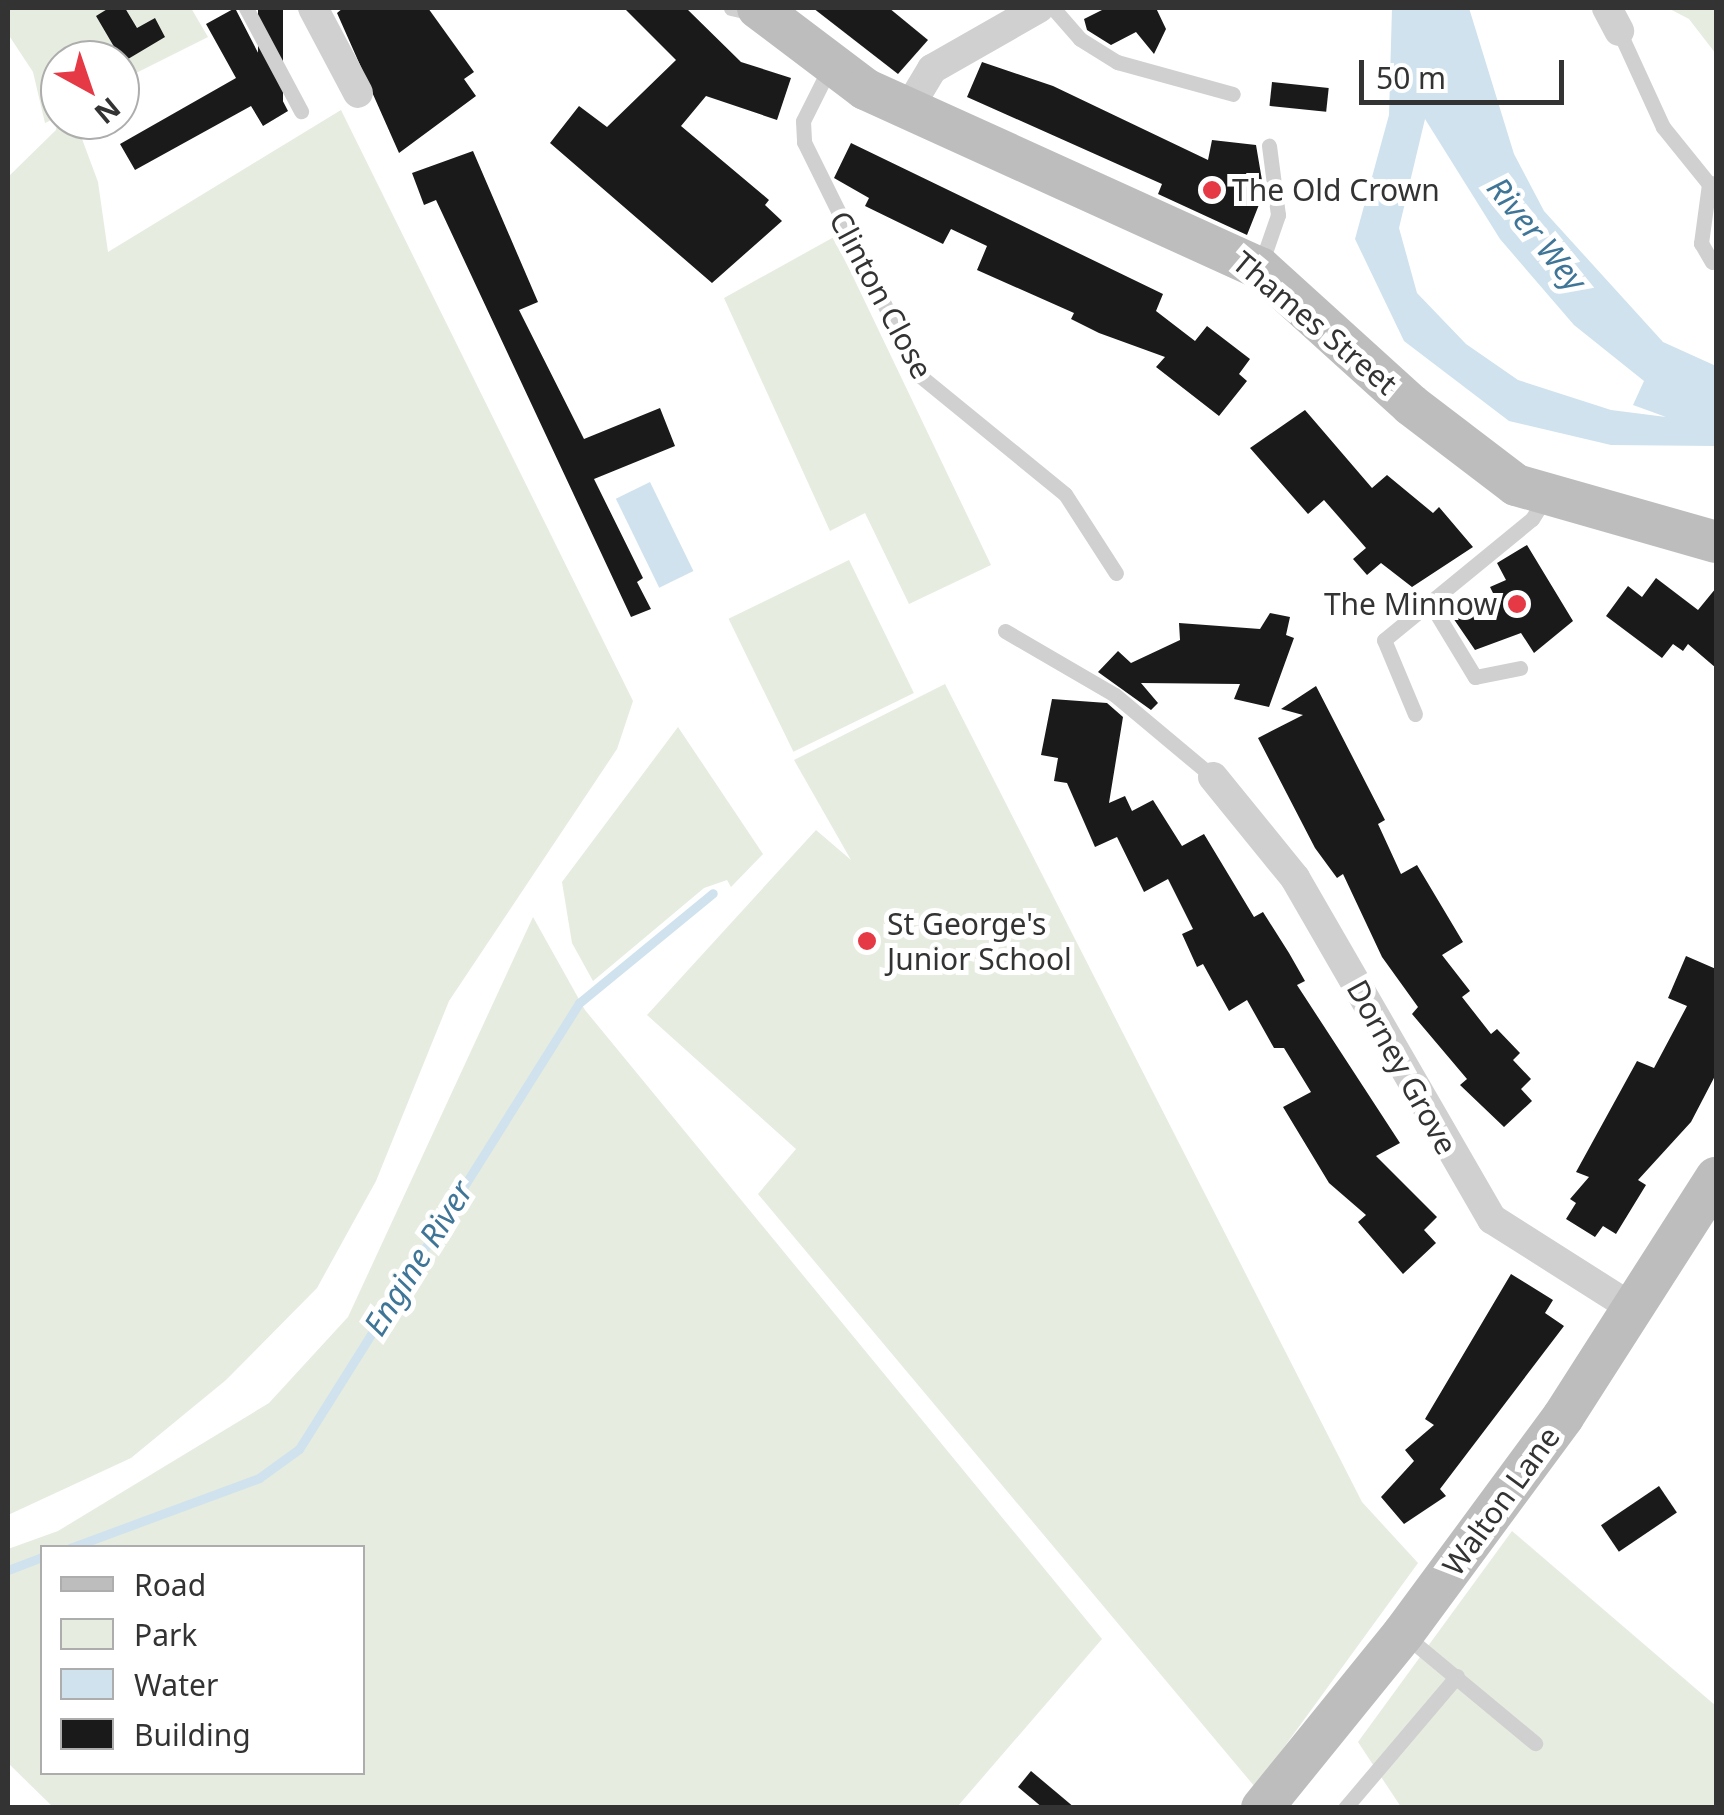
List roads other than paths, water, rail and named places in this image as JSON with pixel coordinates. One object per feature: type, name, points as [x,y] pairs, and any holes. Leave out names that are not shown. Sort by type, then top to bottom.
[{"type":"street","points":[[313,8],[358,93]]},
{"type":"street","points":[[908,109],[932,70],[1039,8]]},
{"type":"street","name":"Thames Street","points":[[752,10],[829,68],[908,109],[1260,268],[1411,405],[1516,485],[1716,542]]},
{"type":"street","name":"Dorney Grove","points":[[1213,776],[1295,878],[1492,1220],[1637,1312]]},
{"type":"street","name":"Walton Lane","points":[[1262,1808],[1403,1634],[1637,1312],[1716,1178]]},
{"type":"lane","points":[[246,8],[301,112]]},
{"type":"lane","points":[[1054,8],[1080,40],[1117,62],[1233,94]]},
{"type":"lane","points":[[1613,19],[1663,126],[1712,184],[1701,244],[1712,262]]},
{"type":"lane","name":"Clinton Close","points":[[829,68],[803,121],[804,142],[919,375],[1065,494],[1116,573]]},
{"type":"lane","points":[[1260,268],[1278,215],[1269,146]]},
{"type":"lane","points":[[1415,714],[1384,640],[1432,606],[1546,496]]},
{"type":"lane","points":[[1432,606],[1475,677],[1520,668]]},
{"type":"lane","points":[[1005,631],[1115,695],[1213,776]]},
{"type":"lane","points":[[1403,1634],[1534,1744]]},
{"type":"lane","points":[[1345,1808],[1457,1676]]},
{"type":"water","name":"River Wey","points":[[1392,8],[1469,8],[1514,154],[1544,211],[1663,342],[1716,366],[1716,446],[1611,445],[1509,421],[1404,341],[1355,239],[1389,115]],"holes":[[[1425,119],[1500,239],[1574,325],[1644,381],[1633,405],[1666,417],[1611,410],[1518,380],[1466,344],[1417,293],[1399,228]]]},
{"type":"water","points":[[650,482],[693,571],[659,588],[616,499]]},
{"type":"waterway","name":"Engine River","points":[[78,1545],[259,1478],[299,1449],[579,1003],[713,893]]},
{"type":"waterway","name":"Engine River","points":[[8,1570],[40,1558]]},
{"type":"place","name":"The Old Crown","points":[[1212,190]]},
{"type":"place","name":"The Minnow","points":[[1517,604]]},
{"type":"place","name":"St George's Junior School","points":[[867,941]]}]
